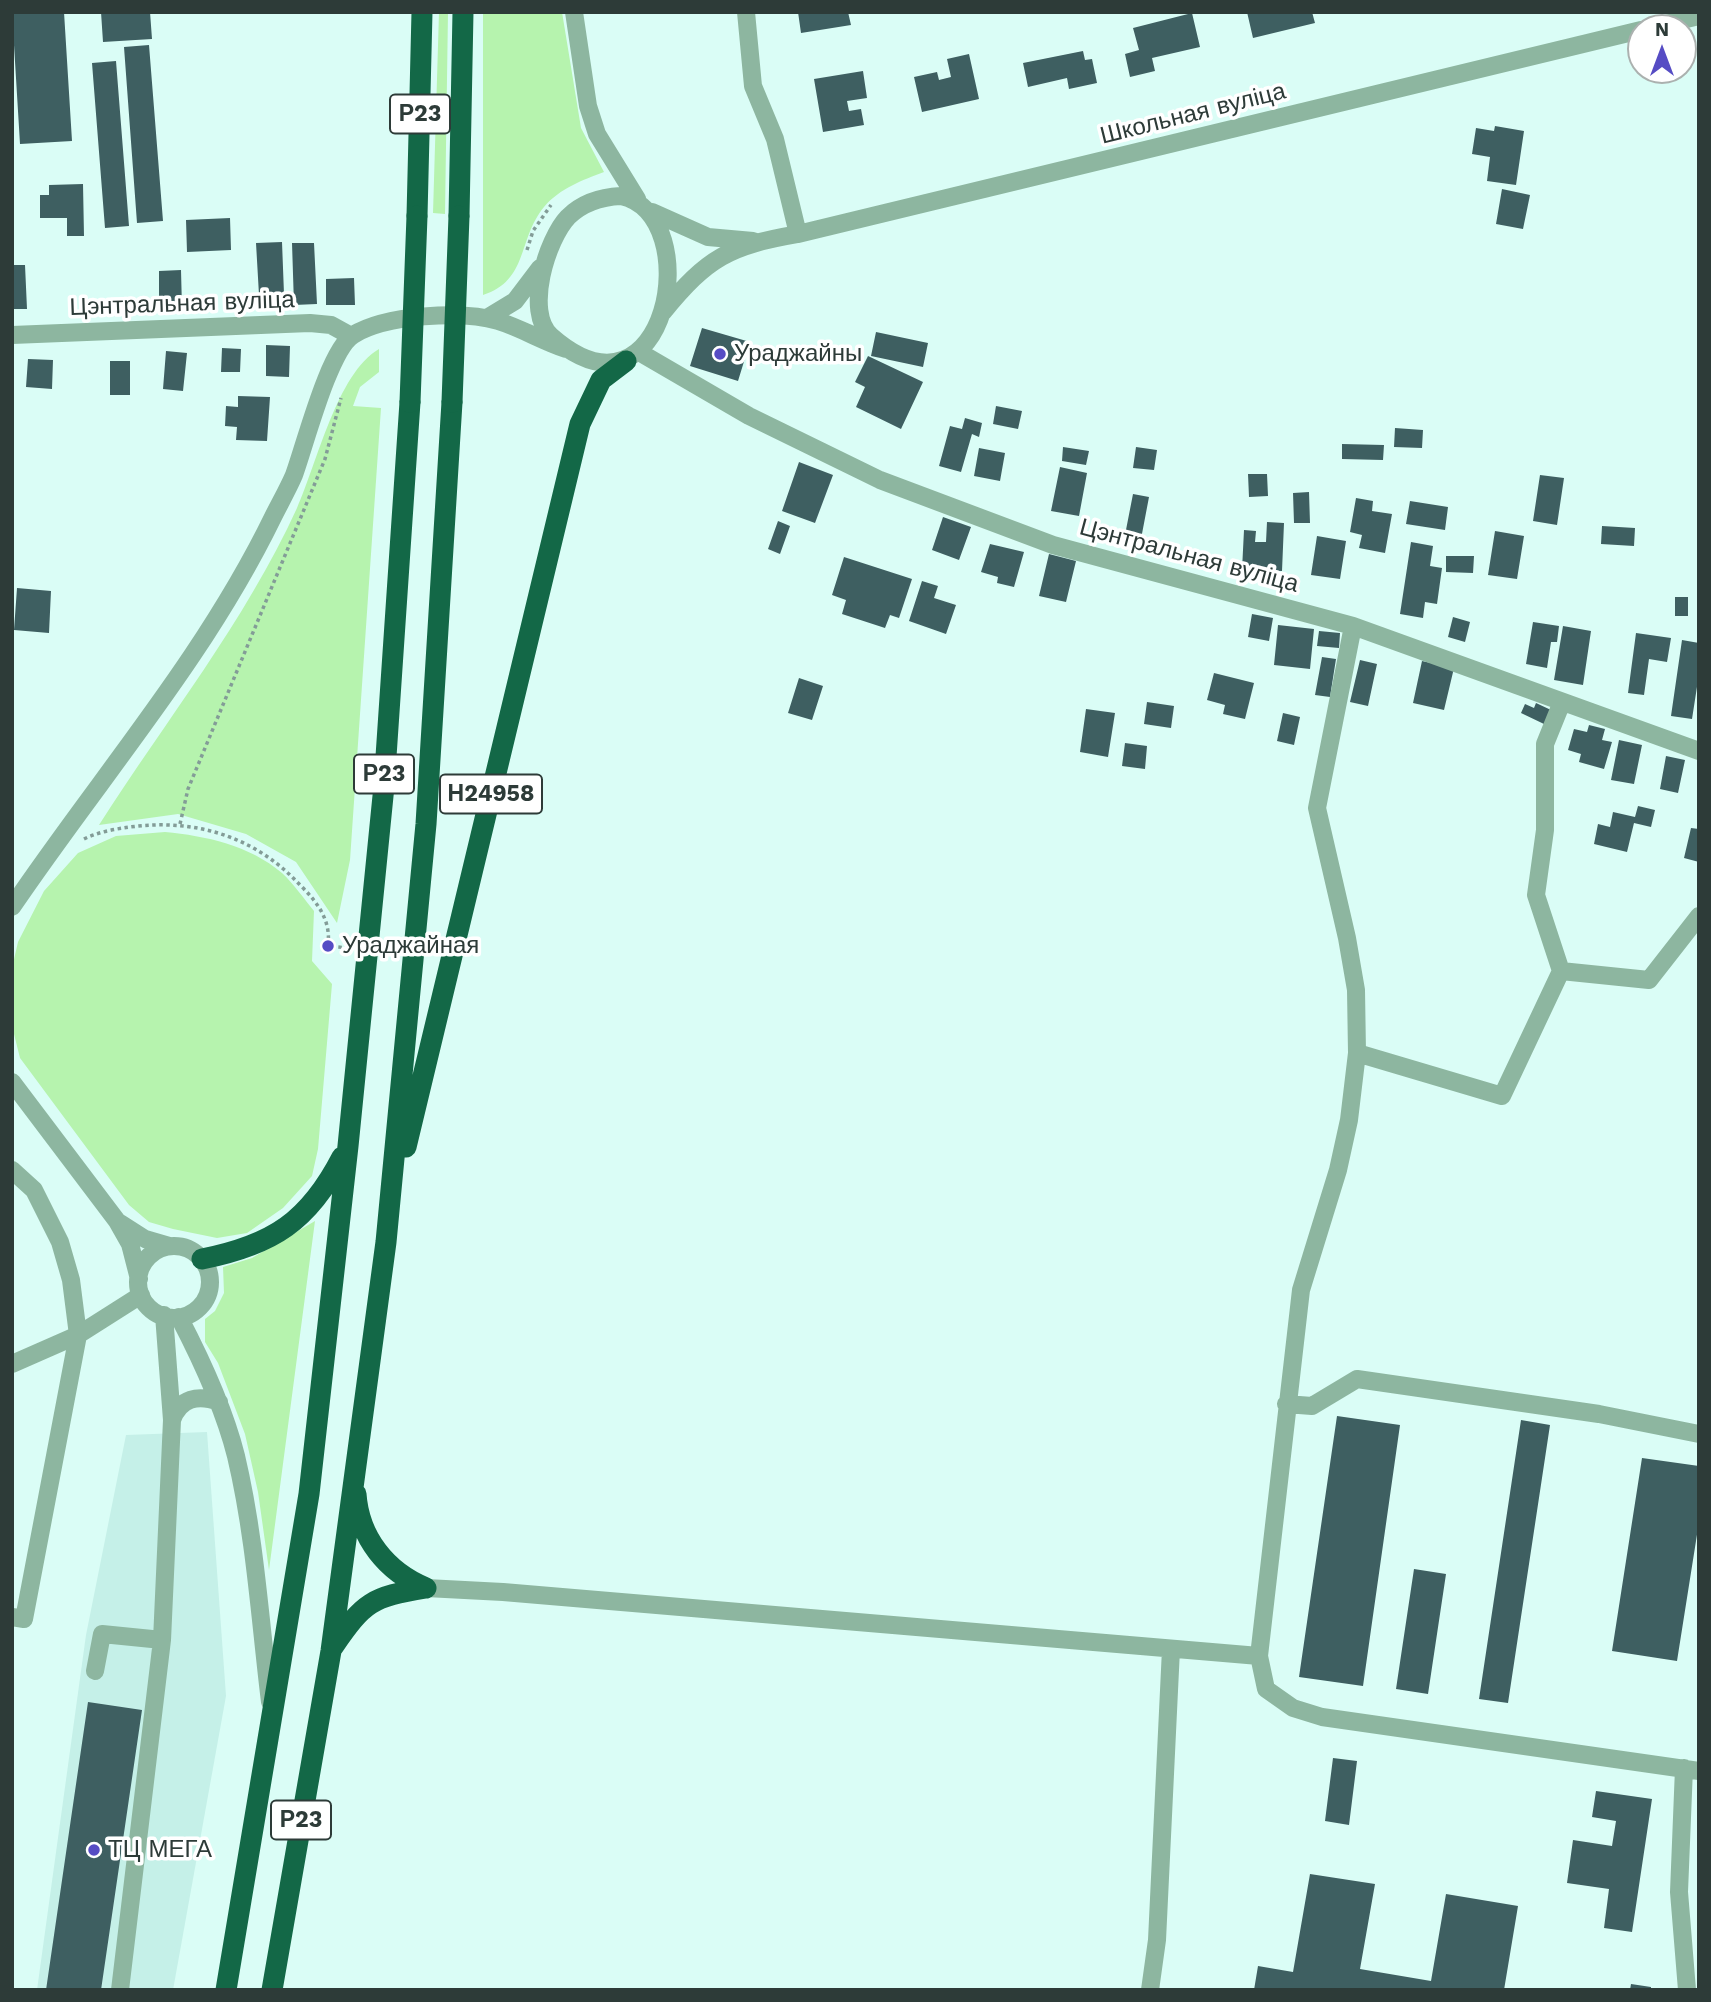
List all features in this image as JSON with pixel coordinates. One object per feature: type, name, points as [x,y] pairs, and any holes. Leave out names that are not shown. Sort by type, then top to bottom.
[{"type":"highway","name":"Р23","points":[[226,1990],[309,1494],[368,950],[384,786],[410,402],[422,12]]},
{"type":"highway","name":"Р23","points":[[272,1990],[331,1651],[386,1241],[426,824],[452,402],[463,12]]},
{"type":"highway","name":"Н24958","points":[[386,1241],[421,1081],[580,424],[601,380],[632,357]]},
{"type":"highway","points":[[202,1259],[233,1253],[280,1231],[302,1217],[325,1189],[348,1146]]},
{"type":"highway","points":[[355,1470],[357,1500],[374,1545],[386,1564],[402,1578],[426,1588]]},
{"type":"highway","points":[[331,1651],[357,1612],[375,1600],[426,1588]]},
{"type":"street","name":"Н24958","points":[[574,12],[588,106],[597,134],[637,199],[652,212],[708,237],[756,242]]},
{"type":"street","points":[[746,12],[753,86],[775,139],[798,234]]},
{"type":"street","name":"Школьная вуліца","points":[[756,242],[1627,33]]},
{"type":"street","points":[[487,318],[515,301],[534,279],[558,230],[586,203],[607,197],[637,199]]},
{"type":"street","name":"Н24958","points":[[632,357],[655,331],[663,312],[667,289],[664,246],[652,212]]},
{"type":"street","name":"Н24958","points":[[663,312],[691,278],[717,257],[756,242]]},
{"type":"street","points":[[548,253],[538,298],[539,312],[546,331],[566,349]]},
{"type":"street","points":[[12,907],[55,843],[172,688],[223,612],[293,478],[337,356],[351,336],[379,323],[406,316],[487,318],[591,361],[632,357]]},
{"type":"street","name":"Цэнтральная вуліца","points":[[12,335],[310,323],[331,326],[351,336]]},
{"type":"street","name":"Цэнтральная вуліца","points":[[632,357],[679,376],[749,416],[880,480],[1041,540],[1353,626],[1699,751]]},
{"type":"street","points":[[1353,626],[1317,808],[1356,990],[1357,1053],[1349,1120],[1338,1170],[1301,1290],[1259,1656],[1266,1689],[1293,1708],[1322,1717],[1691,1769],[1679,1892],[1687,1990]]},
{"type":"street","points":[[1357,1053],[1502,1096],[1561,971],[1536,895],[1545,830],[1545,744],[1562,702]]},
{"type":"street","points":[[1561,971],[1649,980],[1699,916]]},
{"type":"street","points":[[12,1082],[117,1221],[130,1244],[146,1304],[171,1316],[219,1402],[235,1454],[247,1508],[272,1718]]},
{"type":"street","points":[[12,1170],[34,1190],[60,1242],[71,1280],[78,1335],[24,1619],[12,1617]]},
{"type":"street","points":[[117,1221],[145,1239],[181,1247],[202,1259],[208,1268],[209,1289],[199,1308],[171,1316]]},
{"type":"street","points":[[12,1364],[78,1335],[140,1287],[148,1257],[169,1246]]},
{"type":"street","points":[[120,1990],[162,1640],[172,1420],[171,1316]]},
{"type":"street","points":[[1286,1405],[1311,1406],[1357,1379],[1599,1414],[1699,1434]]},
{"type":"street","points":[[172,1420],[177,1407],[192,1398],[206,1397],[219,1402]]},
{"type":"street","points":[[426,1588],[503,1592],[1259,1656]]},
{"type":"street","points":[[95,1671],[102,1634],[162,1640]]},
{"type":"street","points":[[1150,1990],[1157,1940],[1171,1649]]},
{"type":"path","points":[[180,824],[188,789],[325,459],[342,396]]},
{"type":"path","points":[[55,843],[65,849],[92,835],[123,828],[180,824],[232,837],[260,851],[284,868],[321,910],[330,928],[328,946],[368,950]]},
{"type":"shaded area","points":[[207,1432],[226,1696],[173,1990],[37,1990],[86,1635],[126,1435]]},
{"type":"green space","points":[[439,12],[448,12],[445,214],[433,213]]},
{"type":"green space","points":[[483,12],[562,12],[581,128],[604,172],[572,185],[550,200],[536,220],[521,258],[508,280],[483,295]]},
{"type":"green space","points":[[379,349],[379,372],[360,387],[353,406],[381,408],[350,860],[337,923],[296,862],[246,834],[178,814],[99,825],[254,591],[297,508],[340,398],[364,361]]},
{"type":"green space","points":[[165,832],[226,843],[256,855],[282,873],[314,911],[312,961],[332,984],[318,1149],[312,1176],[283,1208],[247,1233],[217,1238],[149,1222],[129,1205],[20,1058],[12,1026],[12,968],[18,942],[44,891],[78,853],[116,836]]},
{"type":"green space","points":[[315,1221],[269,1570],[258,1492],[245,1434],[218,1363],[205,1342],[205,1319],[215,1311],[224,1293],[223,1267],[252,1258]]},
{"type":"building","points":[[12,12],[64,12],[72,141],[20,144]]},
{"type":"building","points":[[101,12],[150,12],[152,39],[103,42]]},
{"type":"building","points":[[798,12],[848,12],[851,25],[801,33]]},
{"type":"building","points":[[1247,12],[1312,12],[1315,23],[1253,38]]},
{"type":"building","points":[[1192,13],[1200,47],[1152,58],[1155,71],[1130,77],[1125,54],[1139,50],[1133,28]]},
{"type":"building","points":[[149,45],[163,221],[137,223],[124,47]]},
{"type":"building","points":[[1083,51],[1085,60],[1092,59],[1097,83],[1069,89],[1067,78],[1028,87],[1023,63]]},
{"type":"building","points":[[969,54],[979,99],[922,112],[914,77],[937,72],[939,80],[951,77],[947,59]]},
{"type":"building","points":[[116,61],[129,226],[105,228],[92,63]]},
{"type":"building","points":[[863,71],[867,98],[847,101],[849,111],[861,109],[864,125],[823,132],[814,79]]},
{"type":"building","points":[[1495,126],[1524,131],[1516,185],[1487,181],[1490,157],[1472,154],[1476,128],[1494,131]]},
{"type":"building","points":[[83,184],[84,236],[67,236],[67,218],[40,218],[40,195],[49,195],[49,185]]},
{"type":"building","points":[[1502,189],[1530,195],[1523,229],[1496,224]]},
{"type":"building","points":[[230,218],[231,250],[187,252],[186,220]]},
{"type":"building","points":[[282,242],[284,294],[259,295],[256,243]]},
{"type":"building","points":[[292,243],[314,243],[317,304],[294,305]]},
{"type":"building","points":[[12,265],[25,265],[27,309],[12,309]]},
{"type":"building","points":[[181,270],[182,308],[159,308],[159,271]]},
{"type":"building","points":[[354,278],[355,305],[326,305],[326,279]]},
{"type":"building","name":"Ураджайны","points":[[702,328],[750,342],[738,381],[690,366]]},
{"type":"building","points":[[876,332],[928,343],[923,367],[871,356]]},
{"type":"building","points":[[266,345],[290,346],[289,377],[266,376]]},
{"type":"building","points":[[222,348],[241,349],[240,372],[221,372]]},
{"type":"building","points":[[166,351],[187,353],[183,391],[163,389]]},
{"type":"building","points":[[868,356],[923,382],[901,429],[856,407],[865,387],[855,382]]},
{"type":"building","points":[[28,359],[53,360],[52,389],[26,387]]},
{"type":"building","points":[[110,361],[130,361],[130,395],[110,395]]},
{"type":"building","points":[[238,396],[270,397],[267,441],[236,440],[237,427],[225,426],[226,406],[238,407]]},
{"type":"building","points":[[996,406],[1022,411],[1018,429],[993,424]]},
{"type":"building","points":[[965,418],[982,423],[979,437],[972,434],[961,472],[939,466],[950,426],[962,429]]},
{"type":"building","points":[[1395,428],[1423,430],[1422,448],[1394,447]]},
{"type":"building","points":[[1342,444],[1384,445],[1383,460],[1342,459]]},
{"type":"building","points":[[1063,447],[1089,451],[1086,465],[1062,461]]},
{"type":"building","points":[[1136,447],[1157,450],[1154,470],[1133,468]]},
{"type":"building","points":[[979,448],[1005,453],[1000,481],[974,476]]},
{"type":"building","points":[[799,462],[833,475],[815,523],[782,511]]},
{"type":"building","points":[[1060,467],[1087,473],[1079,516],[1051,511]]},
{"type":"building","points":[[1248,474],[1267,474],[1268,496],[1249,497]]},
{"type":"building","points":[[1540,475],[1564,478],[1557,525],[1533,521]]},
{"type":"building","points":[[1309,492],[1310,523],[1294,523],[1293,493]]},
{"type":"building","points":[[1133,494],[1149,497],[1141,539],[1125,535]]},
{"type":"building","points":[[1356,498],[1373,501],[1372,511],[1392,514],[1385,553],[1359,548],[1362,535],[1350,532]]},
{"type":"building","points":[[1410,501],[1448,507],[1445,530],[1406,524]]},
{"type":"building","points":[[943,517],[971,527],[959,560],[932,550]]},
{"type":"building","points":[[778,521],[790,526],[780,554],[768,549]]},
{"type":"building","points":[[1267,522],[1284,523],[1282,571],[1242,570],[1244,530],[1256,531],[1255,542],[1266,542]]},
{"type":"building","points":[[1602,526],[1635,528],[1634,546],[1601,544]]},
{"type":"building","points":[[1495,531],[1524,536],[1517,579],[1488,575]]},
{"type":"building","points":[[1317,536],[1346,541],[1340,579],[1311,575]]},
{"type":"building","points":[[1411,542],[1433,546],[1430,566],[1442,568],[1437,604],[1425,602],[1423,618],[1400,614]]},
{"type":"building","points":[[990,544],[1024,552],[1014,587],[997,583],[998,577],[981,572]]},
{"type":"building","points":[[1049,554],[1076,561],[1066,602],[1039,596]]},
{"type":"building","points":[[1446,556],[1474,556],[1473,573],[1446,572]]},
{"type":"building","points":[[844,557],[912,579],[899,618],[890,615],[885,628],[842,614],[846,600],[832,595]]},
{"type":"building","points":[[922,581],[938,586],[934,598],[956,605],[946,634],[909,621]]},
{"type":"building","points":[[17,588],[51,591],[49,633],[14,630]]},
{"type":"building","points":[[1675,597],[1688,597],[1688,616],[1675,616]]},
{"type":"building","points":[[1252,614],[1273,618],[1269,641],[1248,637]]},
{"type":"building","points":[[1453,617],[1470,622],[1465,642],[1448,637]]},
{"type":"building","points":[[1533,622],[1559,626],[1557,642],[1551,642],[1547,668],[1526,664]]},
{"type":"building","points":[[1278,625],[1314,629],[1310,669],[1274,665]]},
{"type":"building","points":[[1563,626],[1591,631],[1583,685],[1554,680]]},
{"type":"building","points":[[1319,631],[1340,633],[1339,648],[1317,646]]},
{"type":"building","points":[[1636,633],[1671,638],[1667,662],[1649,659],[1644,695],[1628,693]]},
{"type":"building","points":[[1682,640],[1699,643],[1699,674],[1692,719],[1671,716]]},
{"type":"building","points":[[1322,657],[1336,659],[1330,697],[1315,695]]},
{"type":"building","points":[[1360,660],[1377,664],[1368,706],[1350,702]]},
{"type":"building","points":[[1422,661],[1454,668],[1444,710],[1413,703]]},
{"type":"building","points":[[1214,673],[1254,683],[1245,719],[1223,714],[1225,705],[1207,700]]},
{"type":"building","points":[[799,678],[823,686],[812,720],[788,713]]},
{"type":"building","points":[[1147,702],[1174,706],[1171,728],[1144,724]]},
{"type":"building","points":[[1536,703],[1551,710],[1544,724],[1521,713],[1525,704],[1534,708]]},
{"type":"building","points":[[1086,709],[1115,713],[1108,757],[1080,752]]},
{"type":"building","points":[[1283,713],[1300,717],[1294,745],[1277,741]]},
{"type":"building","points":[[1589,725],[1605,729],[1602,740],[1612,742],[1604,769],[1579,762],[1581,754],[1568,750],[1574,729],[1587,732]]},
{"type":"building","points":[[1619,740],[1642,745],[1634,784],[1611,780]]},
{"type":"building","points":[[1125,743],[1147,746],[1145,769],[1122,766]]},
{"type":"building","points":[[1666,756],[1685,760],[1678,793],[1660,789]]},
{"type":"building","points":[[1638,806],[1655,810],[1651,827],[1634,823],[1627,852],[1594,844],[1598,824],[1610,827],[1613,812],[1635,817]]},
{"type":"building","points":[[1691,828],[1699,829],[1699,862],[1684,858]]},
{"type":"building","points":[[1337,1416],[1400,1425],[1363,1686],[1299,1677]]},
{"type":"building","points":[[1521,1420],[1550,1425],[1508,1703],[1479,1699]]},
{"type":"building","points":[[1642,1458],[1699,1466],[1699,1522],[1677,1661],[1612,1651]]},
{"type":"building","points":[[1414,1569],[1446,1574],[1428,1694],[1396,1689]]},
{"type":"building","name":"ТЦ МЕГА","points":[[88,1702],[142,1710],[101,1990],[46,1990]]},
{"type":"building","points":[[1333,1758],[1357,1761],[1349,1825],[1325,1821]]},
{"type":"building","points":[[1596,1791],[1652,1799],[1632,1932],[1604,1928],[1609,1889],[1567,1883],[1573,1840],[1612,1846],[1616,1821],[1592,1817]]},
{"type":"building","points":[[1310,1874],[1375,1884],[1360,1969],[1431,1981],[1446,1894],[1518,1906],[1504,1990],[1254,1990],[1258,1966],[1293,1972]]},
{"type":"building","points":[[1631,1984],[1651,1987],[1651,1990],[1630,1990]]},
{"type":"place","name":"Ураджайны","points":[[720,354]]},
{"type":"place","name":"Ураджайная","points":[[328,946]]},
{"type":"place","name":"ТЦ МЕГА","points":[[94,1850]]}]
